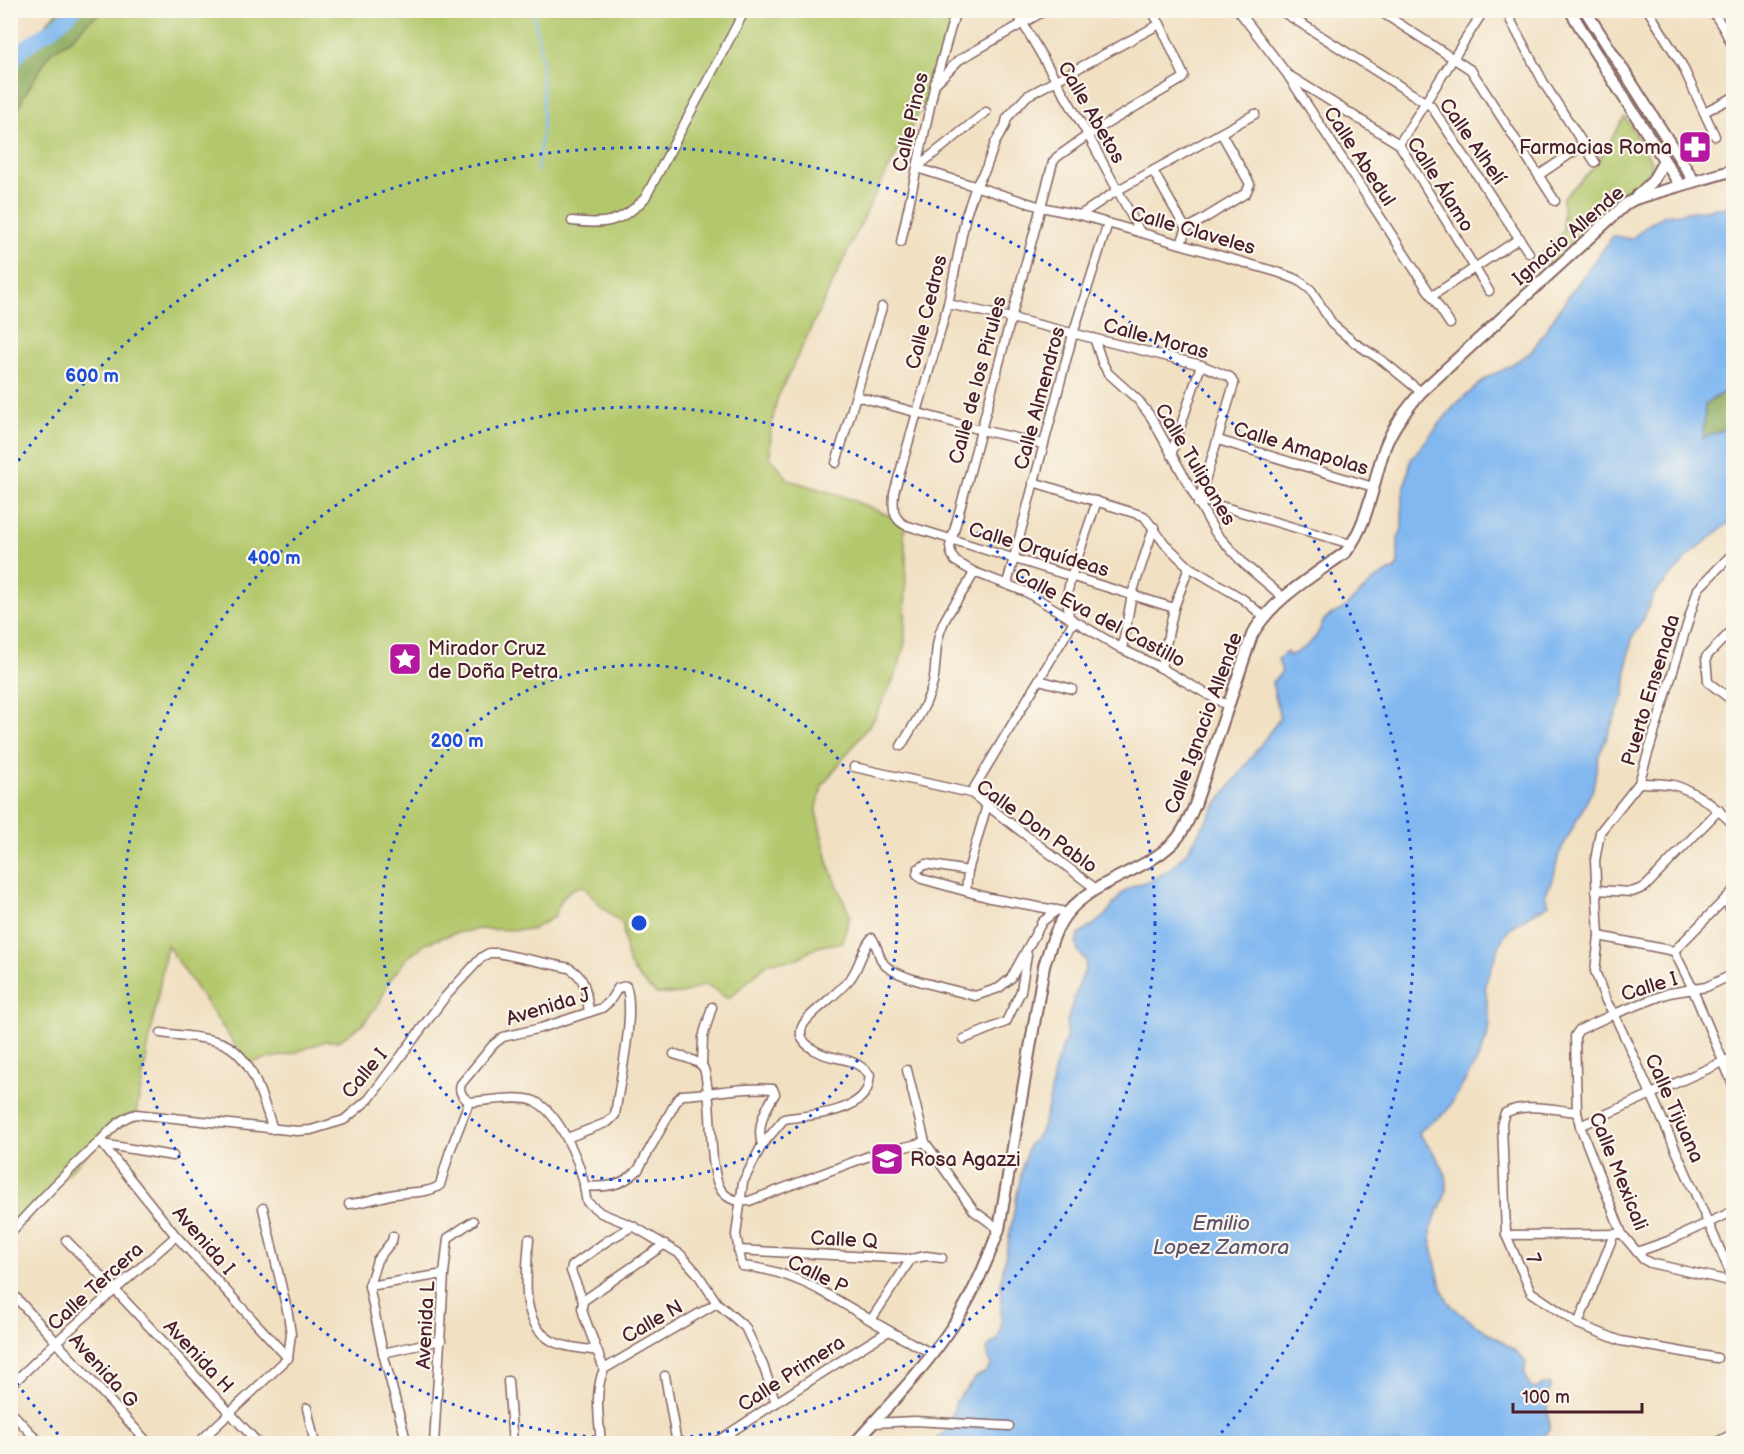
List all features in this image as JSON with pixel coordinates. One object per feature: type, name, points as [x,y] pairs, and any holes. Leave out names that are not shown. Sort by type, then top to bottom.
[{"type":"street","points":[[572,221],[596,224],[620,218],[635,209],[645,198],[745,10]]},
{"type":"street","name":"Calle Pinos","points":[[901,242],[935,83],[956,10]]},
{"type":"street","name":"Calle Abetos","points":[[1015,10],[1054,81],[1088,135],[1140,232]]},
{"type":"street","points":[[935,83],[959,60],[1046,10]]},
{"type":"street","points":[[1151,10],[1160,24]]},
{"type":"street","name":"Calle Abedul","points":[[1238,10],[1287,74],[1450,324]]},
{"type":"street","name":"Calle Alhelí","points":[[1280,10],[1427,102],[1530,253]]},
{"type":"street","points":[[1378,10],[1471,70],[1555,201]]},
{"type":"street","points":[[1505,10],[1545,85],[1595,162]]},
{"type":"street","points":[[1585,10],[1694,181]]},
{"type":"street","points":[[1648,10],[1682,66],[1715,136]]},
{"type":"street","points":[[1712,10],[1734,49]]},
{"type":"street","points":[[1399,144],[1454,58],[1479,12]]},
{"type":"street","points":[[1574,12],[1680,185]]},
{"type":"street","name":"Calle de los Pirules","points":[[955,561],[951,554],[951,540],[1053,162],[1088,135],[1182,79],[1184,76],[1160,24]]},
{"type":"street","name":"Calle Cedros","points":[[896,518],[893,508],[894,493],[948,304],[966,215],[976,186],[1007,118],[1027,96],[1160,24]]},
{"type":"street","name":"Calle Álamo","points":[[1287,74],[1399,144],[1489,291]]},
{"type":"street","points":[[1704,112],[1734,97]]},
{"type":"street","points":[[917,168],[986,112]]},
{"type":"street","points":[[1080,215],[1118,190],[1255,114]]},
{"type":"street","points":[[1181,244],[1187,227],[1228,204],[1249,189],[1250,184],[1221,133]]},
{"type":"street","points":[[1539,176],[1584,144]]},
{"type":"street","points":[[1635,199],[1652,182],[1664,161]]},
{"type":"street","name":"Calle Claveles","points":[[917,168],[1041,207],[1140,232],[1298,280],[1311,290],[1333,324],[1421,392]]},
{"type":"street","name":"Ignacio Allende","points":[[1475,342],[1626,204],[1635,199],[1734,170]]},
{"type":"street","points":[[1153,171],[1183,224],[1187,227]]},
{"type":"street","name":"Calle Almendros","points":[[1007,584],[1073,334],[1108,223]]},
{"type":"street","points":[[1432,296],[1520,238]]},
{"type":"street","name":"Calle Moras","points":[[948,304],[1201,365],[1230,377],[1233,380],[1199,502]]},
{"type":"street","points":[[836,463],[882,307]]},
{"type":"street","name":"Calle Tulipanes","points":[[1094,338],[1108,373],[1138,400],[1150,417],[1228,549],[1284,598]]},
{"type":"street","name":"Calle Ignacio Allende","points":[[854,1443],[933,1354],[955,1323],[987,1261],[999,1229],[1044,966],[1062,911],[1174,842],[1195,806],[1252,635],[1263,616],[1346,552],[1364,521],[1386,446],[1393,430],[1421,392],[1475,342]]},
{"type":"street","points":[[1171,455],[1201,365]]},
{"type":"street","points":[[856,396],[917,414],[1043,444]]},
{"type":"street","name":"Calle Amapolas","points":[[1218,440],[1373,487]]},
{"type":"street","points":[[1033,482],[1144,516],[1165,544],[1189,567],[1243,599],[1263,616]]},
{"type":"street","points":[[971,793],[1039,680],[1072,619],[1067,595],[1071,576],[1097,501]]},
{"type":"street","points":[[1199,502],[1351,544]]},
{"type":"street","name":"Calle Orquídeas","points":[[896,518],[905,525],[951,540],[1174,608]]},
{"type":"street","points":[[1122,649],[1132,594],[1154,527]]},
{"type":"street","name":"Puerto Ensenada","points":[[1614,1014],[1606,1001],[1595,971],[1599,936],[1595,861],[1600,832],[1639,783],[1698,589],[1734,552]]},
{"type":"street","name":"Calle Eva del Castillo","points":[[955,561],[974,572],[1026,592],[1122,649],[1228,706]]},
{"type":"street","points":[[1161,668],[1174,608],[1189,567]]},
{"type":"street","points":[[901,746],[927,700],[933,681],[938,636],[944,622],[969,585],[974,572]]},
{"type":"street","points":[[1734,628],[1706,657],[1708,682],[1734,702]]},
{"type":"street","points":[[1039,680],[1072,689]]},
{"type":"street","name":"Calle Don Pablo","points":[[854,767],[971,793],[1096,889]]},
{"type":"street","points":[[1639,783],[1672,785],[1682,788],[1719,810],[1734,825]]},
{"type":"street","points":[[966,891],[968,871],[987,805]]},
{"type":"street","points":[[1596,890],[1632,892],[1645,887],[1719,810]]},
{"type":"street","points":[[968,871],[926,864],[918,868],[917,874],[922,879],[990,898],[1062,911]]},
{"type":"street","points":[[1674,951],[1734,890]]},
{"type":"street","points":[[1725,900],[1734,915]]},
{"type":"street","points":[[738,1250],[736,1234],[743,1182],[762,1145],[784,1119],[836,1111],[857,1101],[867,1089],[870,1075],[865,1070],[852,1060],[821,1054],[813,1050],[803,1039],[801,1029],[806,1018],[828,1001],[851,978],[872,938],[884,964],[897,974],[975,996],[999,988],[1011,978],[1042,922],[1062,911]]},
{"type":"street","points":[[1599,936],[1674,951]]},
{"type":"street","points":[[964,1039],[1006,1022],[1021,991],[1029,948]]},
{"type":"street","points":[[1674,951],[1734,1087]]},
{"type":"street","name":"Calle I","points":[[10,1233],[61,1177],[101,1142],[113,1125],[124,1117],[136,1114],[297,1131],[311,1130],[344,1120],[369,1099],[445,997],[477,962],[489,953],[569,968],[579,974],[584,985],[589,1012]]},
{"type":"street","name":"Calle I","points":[[1576,1032],[1614,1014],[1670,993],[1706,987],[1734,974]]},
{"type":"street","name":"Avenida J","points":[[469,1102],[462,1096],[459,1088],[461,1084],[493,1045],[503,1037],[541,1028],[602,1008],[618,988],[626,986],[628,1004],[625,1052],[615,1114],[608,1122],[567,1138]]},
{"type":"street","points":[[712,1007],[703,1037],[702,1065],[709,1094],[715,1173],[721,1190],[733,1200],[749,1201],[869,1156],[925,1142]]},
{"type":"street","name":"Calle Tijuana","points":[[1614,1014],[1734,1282]]},
{"type":"street","name":"Calle Mexicali","points":[[1576,1032],[1577,1112],[1618,1234],[1650,1263],[1734,1282]]},
{"type":"street","points":[[161,1033],[211,1040],[237,1051],[248,1063],[273,1130]]},
{"type":"street","points":[[674,1054],[702,1065]]},
{"type":"street","points":[[1580,1126],[1734,1057]]},
{"type":"street","points":[[907,1070],[925,1142],[974,1211],[999,1229]]},
{"type":"street","points":[[584,1186],[609,1186],[629,1179],[638,1170],[682,1095],[774,1089],[775,1094],[762,1115],[759,1137],[762,1145]]},
{"type":"street","points":[[349,1203],[362,1203],[403,1192],[436,1188],[440,1185],[469,1102],[520,1099],[534,1101],[547,1111],[567,1138],[575,1156],[587,1202],[602,1213],[633,1226],[680,1254],[698,1273],[717,1303],[745,1326],[763,1365],[776,1403]]},
{"type":"street","name":"7","points":[[1577,1112],[1536,1108],[1513,1109],[1505,1113],[1502,1122],[1506,1235],[1531,1292],[1578,1324],[1621,1341],[1717,1358]]},
{"type":"street","points":[[101,1142],[172,1156]]},
{"type":"street","name":"Avenida I","points":[[101,1142],[176,1236],[288,1358]]},
{"type":"street","points":[[197,1443],[288,1358],[291,1334],[288,1314],[263,1208]]},
{"type":"street","points":[[1637,1252],[1734,1211]]},
{"type":"street","name":"Avenida L","points":[[434,1443],[448,1238],[473,1221]]},
{"type":"street","points":[[601,1443],[598,1392],[599,1381],[604,1369],[584,1316],[583,1301],[571,1271],[572,1266],[633,1226]]},
{"type":"street","points":[[1506,1235],[1618,1234],[1578,1324]]},
{"type":"street","name":"Calle Tercera","points":[[10,1386],[56,1342],[176,1236]]},
{"type":"street","points":[[393,1236],[392,1241],[377,1260],[369,1287],[383,1353],[407,1443]]},
{"type":"street","name":"Calle N","points":[[529,1239],[526,1297],[537,1331],[553,1342],[597,1351]]},
{"type":"street","name":"Avenida H","points":[[66,1240],[259,1443]]},
{"type":"street","points":[[583,1301],[665,1244]]},
{"type":"street","name":"Calle Q","points":[[738,1250],[912,1259],[926,1256],[942,1258]]},
{"type":"street","name":"Calle P","points":[[738,1250],[742,1266],[768,1268],[814,1286],[933,1354]]},
{"type":"street","points":[[871,1320],[912,1259]]},
{"type":"street","points":[[369,1287],[444,1274]]},
{"type":"street","name":"Avenida G","points":[[10,1292],[149,1443]]},
{"type":"street","name":"Calle N","points":[[604,1369],[717,1303]]},
{"type":"street","name":"Calle Primera","points":[[714,1443],[889,1330]]},
{"type":"street","points":[[383,1353],[441,1340]]},
{"type":"street","points":[[665,1376],[677,1443]]},
{"type":"street","points":[[508,1382],[513,1443]]},
{"type":"street","points":[[307,1408],[315,1443]]},
{"type":"street","points":[[10,1411],[41,1443]]},
{"type":"street","points":[[873,1423],[914,1421],[1009,1426]]},
{"type":"street","points":[[1713,1443],[1734,1433]]},
{"type":"green space","points":[[57,11],[104,11],[89,21],[69,41],[51,52],[23,97],[11,131],[11,65]]},
{"type":"green space","points":[[104,11],[956,11],[935,83],[876,192],[777,399],[771,427],[770,457],[789,480],[842,496],[895,518],[905,525],[905,644],[897,672],[874,719],[822,786],[816,812],[829,865],[850,916],[842,942],[817,947],[795,960],[769,962],[728,999],[706,984],[682,994],[656,994],[639,978],[630,964],[625,948],[623,925],[583,886],[567,893],[554,917],[531,930],[478,929],[452,934],[427,943],[406,959],[363,1024],[339,1041],[326,1041],[291,1054],[247,1063],[167,945],[136,1114],[124,1117],[11,1230],[10,131],[23,97],[51,52],[69,41],[89,21]]},
{"type":"green space","points":[[1625,117],[1651,161],[1649,175],[1548,266],[1539,256],[1563,232],[1563,198],[1595,166]]},
{"type":"green space","points":[[1733,386],[1733,426],[1703,438],[1705,404]]},
{"type":"water","name":"Emilio Lopez Zamora","points":[[1733,206],[1733,386],[1705,404],[1703,438],[1733,426],[1733,519],[1693,552],[1654,594],[1642,622],[1633,635],[1628,656],[1625,693],[1598,758],[1593,789],[1559,854],[1554,875],[1545,896],[1549,904],[1512,926],[1502,939],[1485,984],[1489,1022],[1487,1038],[1477,1061],[1447,1111],[1419,1134],[1440,1163],[1447,1182],[1446,1193],[1431,1233],[1436,1267],[1443,1290],[1451,1305],[1518,1353],[1526,1362],[1524,1374],[1530,1387],[1536,1389],[1543,1384],[1550,1384],[1547,1405],[1549,1431],[1534,1444],[931,1444],[948,1429],[956,1401],[976,1377],[986,1372],[991,1365],[987,1350],[998,1340],[1001,1331],[1001,1280],[1023,1164],[1029,1145],[1043,1125],[1055,1067],[1066,1038],[1067,1022],[1085,969],[1086,961],[1078,951],[1076,943],[1079,935],[1104,917],[1122,893],[1169,870],[1187,852],[1215,807],[1280,718],[1272,682],[1282,672],[1278,659],[1287,652],[1289,656],[1301,650],[1313,640],[1325,619],[1343,609],[1380,576],[1394,570],[1398,564],[1398,538],[1402,529],[1402,500],[1411,459],[1455,405],[1489,376],[1531,352],[1613,236],[1631,239],[1649,224],[1665,215]]},
{"type":"waterway","points":[[10,71],[22,50],[74,10]]},
{"type":"waterway","points":[[532,10],[542,61],[543,126],[537,171]]},
{"type":"place","name":"Farmacias Roma","points":[[1695,147]]},
{"type":"place","name":"Mirador Cruz de Doña Petra","points":[[405,659]]},
{"type":"place","name":"Rosa Agazzi","points":[[887,1159]]}]
